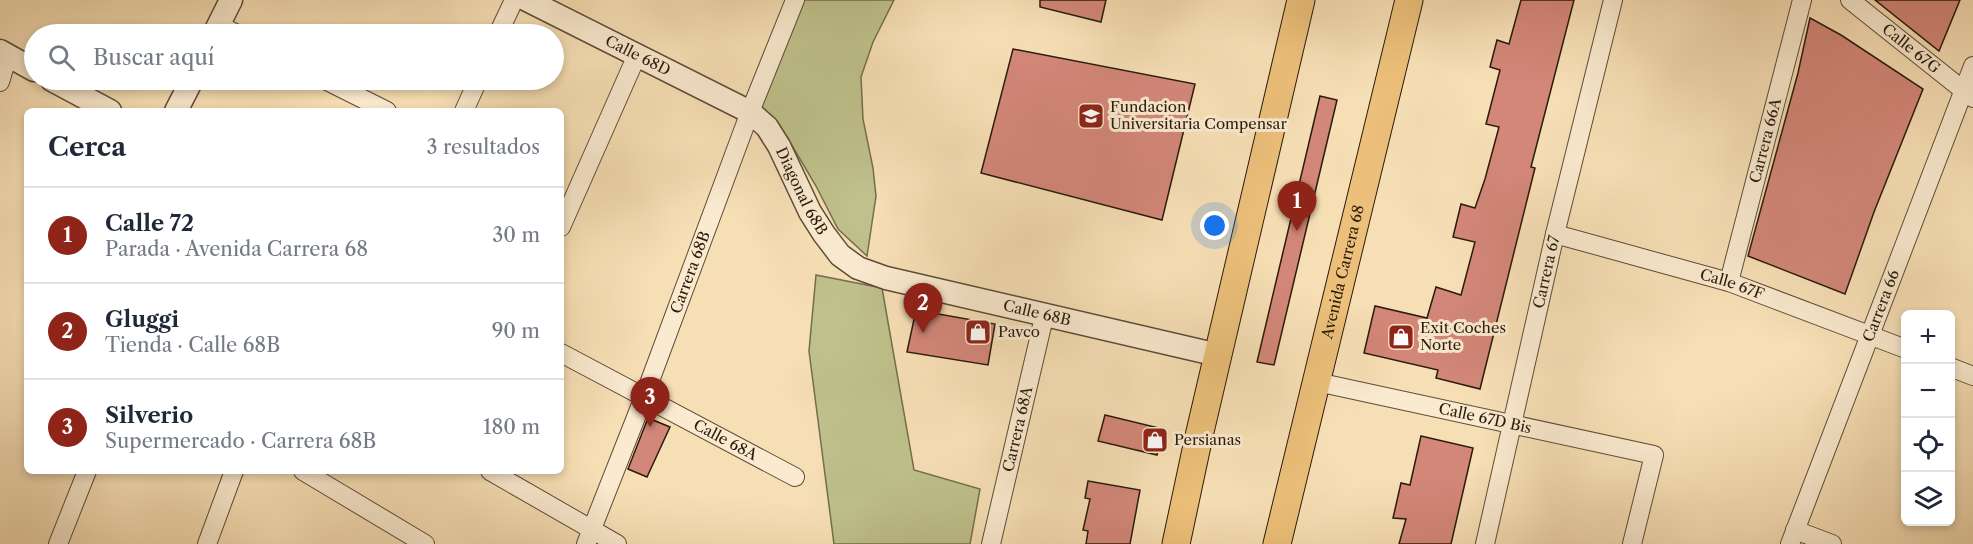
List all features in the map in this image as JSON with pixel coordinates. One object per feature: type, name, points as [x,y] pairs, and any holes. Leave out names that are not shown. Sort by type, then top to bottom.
[{"type":"main road","points":[[1176,544],[1301,0]]},
{"type":"main road","name":"Avenida Carrera 68","points":[[1277,544],[1409,0]]},
{"type":"street","points":[[225,24],[231,0]]},
{"type":"street","points":[[503,24],[514,0]]},
{"type":"street","name":"Calle 68D","points":[[527,0],[750,112]]},
{"type":"street","name":"Carrera 68B","points":[[589,537],[644,397],[750,112],[795,0]]},
{"type":"street","name":"Carrera 67","points":[[1485,544],[1555,234],[1613,0]]},
{"type":"street","name":"Carrera 66A","points":[[1730,282],[1802,0]]},
{"type":"street","name":"Calle 67G","points":[[1850,0],[1968,95]]},
{"type":"street","points":[[0,82],[4,53],[24,64]]},
{"type":"street","points":[[564,220],[637,55]]},
{"type":"street","name":"Carrera 66","points":[[1793,537],[1870,334],[1968,95],[1973,66]]},
{"type":"street","points":[[71,90],[104,108]]},
{"type":"street","points":[[178,108],[187,90]]},
{"type":"street","points":[[345,90],[381,108]]},
{"type":"street","points":[[465,108],[473,90]]},
{"type":"street","name":"Diagonal 68B","points":[[750,112],[767,127],[779,146],[810,212],[824,234],[840,255],[858,268]]},
{"type":"street","name":"Calle 67F","points":[[1555,234],[1730,282],[1901,347]]},
{"type":"street","name":"Calle 68B","points":[[858,268],[886,278],[1045,313],[1218,355]]},
{"type":"street","name":"Carrera 68A","points":[[992,544],[1045,313]]},
{"type":"street","name":"Calle 68A","points":[[564,354],[795,477]]},
{"type":"street","points":[[1955,369],[1973,376]]},
{"type":"street","name":"Calle 67D Bis","points":[[1317,382],[1654,454],[1632,544]]},
{"type":"street","points":[[58,544],[86,474]]},
{"type":"street","points":[[207,544],[233,474]]},
{"type":"street","points":[[308,474],[425,544]]},
{"type":"street","points":[[494,474],[589,537],[617,544]]},
{"type":"street","points":[[1793,537],[1832,544]]},
{"type":"green space","points":[[804,0],[894,0],[873,42],[861,77],[863,119],[876,196],[867,256],[838,229],[787,137],[759,105]]},
{"type":"green space","points":[[816,275],[882,288],[914,470],[980,489],[970,544],[834,544],[809,351]]},
{"type":"building","points":[[1040,0],[1106,0],[1101,22],[1040,7]]},
{"type":"building","points":[[1521,0],[1574,0],[1531,167],[1535,168],[1480,389],[1436,378],[1438,370],[1364,353],[1375,306],[1427,318],[1436,287],[1461,295],[1475,242],[1453,237],[1461,204],[1475,208],[1485,179],[1499,127],[1486,124],[1500,70],[1490,67],[1497,40],[1509,44]]},
{"type":"building","points":[[1875,0],[1960,0],[1939,51]]},
{"type":"building","points":[[1810,18],[1841,35],[1923,89],[1874,212],[1845,294],[1748,256],[1798,73]]},
{"type":"building","name":"Fundacion Universitaria Compensar","points":[[1013,49],[1195,84],[1162,220],[981,173]]},
{"type":"building","points":[[1320,96],[1337,100],[1274,365],[1257,362]]},
{"type":"building","points":[[916,310],[995,324],[988,365],[907,352]]},
{"type":"building","points":[[1105,415],[1163,429],[1157,455],[1098,441]]},
{"type":"building","points":[[648,418],[670,427],[647,477],[628,469]]},
{"type":"building","points":[[1421,436],[1473,448],[1451,544],[1399,544],[1406,519],[1393,518],[1401,483],[1410,485]]},
{"type":"building","points":[[1088,481],[1140,490],[1130,544],[1086,544],[1088,531],[1083,530],[1090,499],[1085,498]]},
{"type":"place","name":"Fundacion Universitaria Compensar","points":[[1091,116]]},
{"type":"place","name":"Calle 72","points":[[1297,231]]},
{"type":"place","name":"Pavco","points":[[978,332]]},
{"type":"place","name":"Gluggi","points":[[923,333]]},
{"type":"place","name":"Exit Coches Norte","points":[[1401,337]]},
{"type":"place","name":"Silverio","points":[[650,427]]},
{"type":"place","name":"Persianas","points":[[1155,440]]}]
